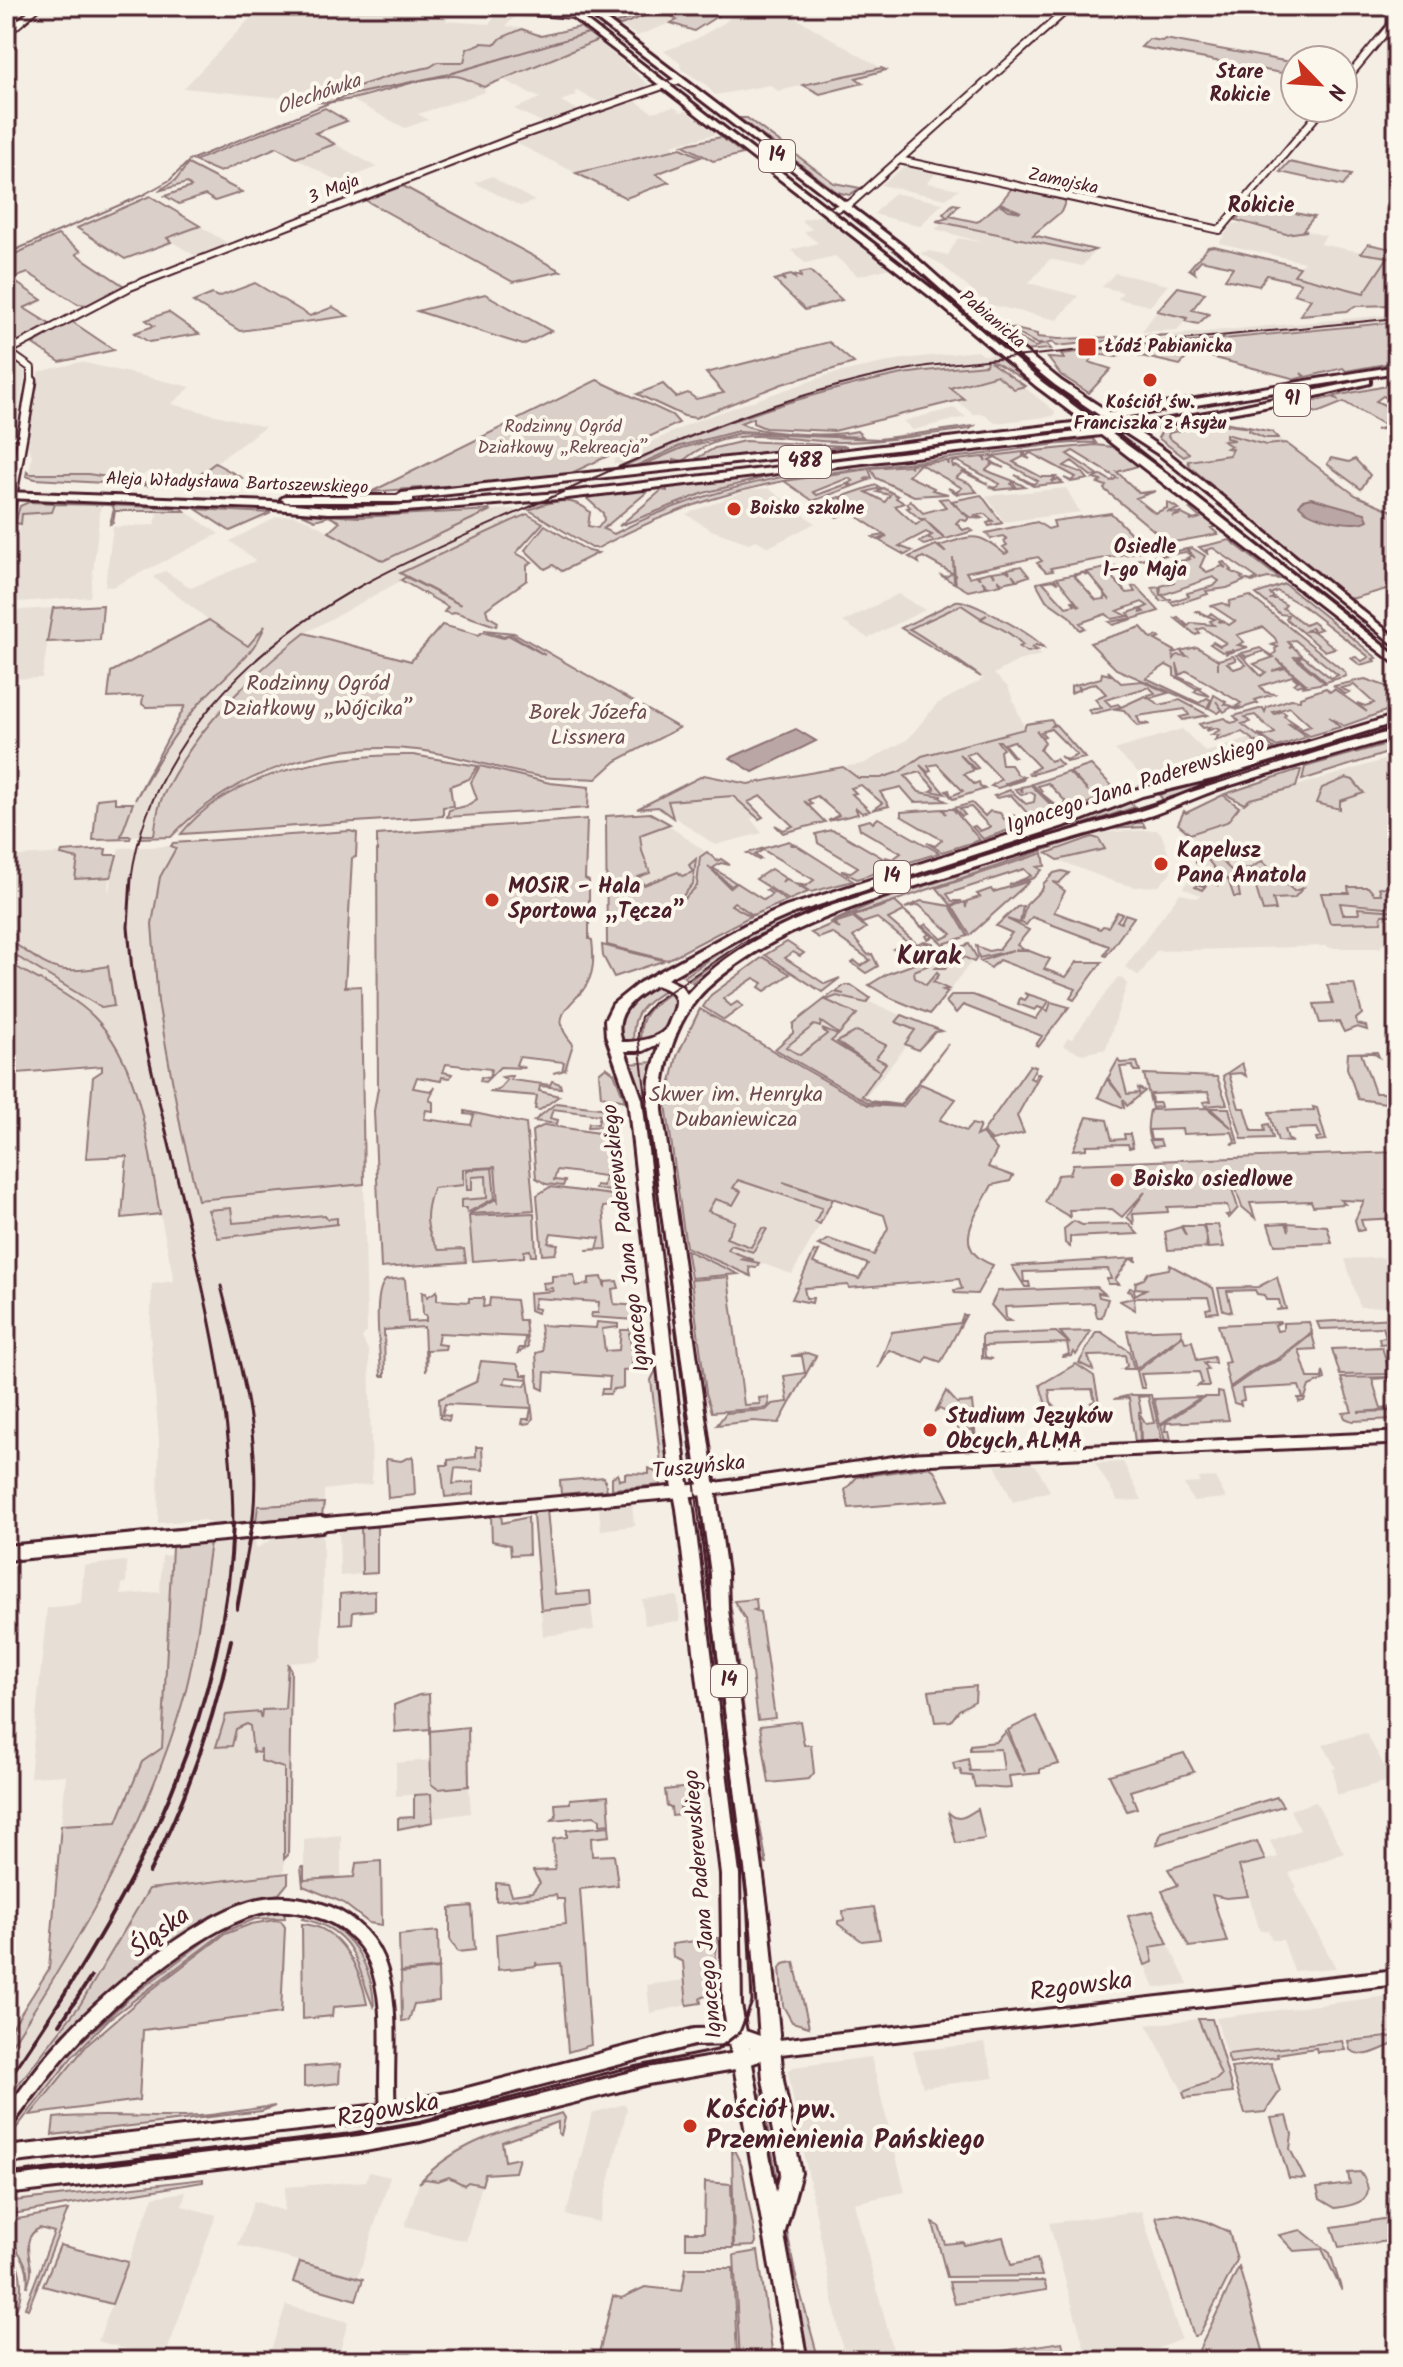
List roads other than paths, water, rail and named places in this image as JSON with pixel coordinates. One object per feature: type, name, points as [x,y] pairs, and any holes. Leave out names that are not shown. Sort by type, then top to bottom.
[{"type":"main road","name":"Pabianicka","points":[[562,6],[946,305],[1061,400],[1085,424],[1107,434],[1397,662]]},
{"type":"main road","name":"Pabianicka","points":[[583,6],[913,258],[1017,351],[1109,416],[1132,424],[1151,444],[1397,644]]},
{"type":"main road","points":[[262,505],[356,511],[486,503],[1107,434],[1132,424],[1397,369]]},
{"type":"main road","points":[[1132,424],[1397,375]]},
{"type":"main road","points":[[376,500],[513,487],[1060,422],[1085,424],[1109,416],[1350,378]]},
{"type":"main road","name":"91","points":[[1159,426],[1217,416],[1367,381]]},
{"type":"main road","points":[[1060,422],[1068,414],[1061,400]]},
{"type":"main road","name":"Aleja Władysława Bartoszewskiego","points":[[12,491],[104,488],[296,499],[376,500],[501,493],[1085,424]]},
{"type":"main road","name":"Aleja Władysława Bartoszewskiego","points":[[12,491],[262,505],[402,504],[491,498],[1085,424]]},
{"type":"main road","points":[[1132,424],[1159,426]]},
{"type":"main road","points":[[1151,444],[1149,433],[1159,426]]},
{"type":"main road","points":[[1360,632],[1375,628]]},
{"type":"main road","name":"Ignacego Jana Paderewskiego","points":[[741,2060],[730,1961],[730,1874],[635,1099],[616,1047],[612,1026],[615,1011],[626,999],[655,980],[749,928],[804,905],[1072,819],[1147,790],[1212,775],[1397,718]]},
{"type":"main road","name":"Ignacego Jana Paderewskiego","points":[[771,2048],[760,1921],[655,1110],[657,1071],[673,1032],[697,990],[777,933],[817,914],[1067,833],[1155,810],[1236,780],[1397,733]]},
{"type":"main road","points":[[655,980],[680,992],[684,1010]]},
{"type":"main road","points":[[616,1047],[643,1046],[673,1032]]},
{"type":"main road","name":"Rzgowska","points":[[6,2155],[388,2112],[452,2100],[689,2038],[737,2036],[771,2048]]},
{"type":"main road","name":"Rzgowska","points":[[6,2186],[398,2137],[648,2076],[741,2060],[771,2048]]},
{"type":"main road","name":"14","points":[[771,2048],[773,2086],[791,2173],[774,2236]]},
{"type":"main road","name":"14","points":[[741,2060],[797,2361]]},
{"type":"street","points":[[6,34],[39,6]]},
{"type":"street","points":[[457,6],[574,15]]},
{"type":"street","points":[[827,212],[846,207],[1071,6]]},
{"type":"street","points":[[1359,64],[1397,18]]},
{"type":"street","name":"3 Maja","points":[[12,491],[32,370],[10,351],[130,287],[514,138],[680,80]]},
{"type":"street","name":"Zamojska","points":[[899,160],[1220,230],[1309,124]]},
{"type":"street","points":[[832,196],[861,194]]},
{"type":"street","points":[[6,529],[12,491]]},
{"type":"street","name":"Tuszyńska","points":[[6,1553],[706,1489],[918,1459],[1397,1438]]},
{"type":"street","name":"Śląska","points":[[6,2121],[57,2054],[97,2012],[205,1929],[231,1914],[275,1903],[316,1908],[348,1925],[365,1941],[377,1962],[382,1987],[388,2112]]},
{"type":"street","name":"Rzgowska","points":[[771,2048],[1397,1977]]},
{"type":"waterway","name":"Olechówka","points":[[6,254],[143,195],[170,180],[190,160],[346,96],[449,74],[605,28],[660,6]]},
{"type":"tunnel","points":[[1081,425],[1130,419]]},
{"type":"tram line","points":[[570,6],[938,291],[1006,351],[1137,448],[1397,653]]},
{"type":"tram line","points":[[700,1526],[638,1034],[641,1017],[654,1002],[742,943],[811,911],[1397,726]]},
{"type":"tram line","points":[[6,2174],[347,2134],[422,2121],[619,2070],[717,2050],[740,2032],[752,2002],[747,1896],[700,1524]]},
{"type":"railway","points":[[131,880],[141,832],[159,786],[183,744],[212,705],[246,669],[324,608],[366,583],[598,476],[735,419],[782,403],[829,388],[927,366],[1397,318]]},
{"type":"railway","points":[[131,878],[128,927],[132,970],[160,1108],[209,1317],[230,1457],[233,1525]]},
{"type":"railway","points":[[221,1286],[242,1375],[252,1435],[255,1465],[252,1526]]},
{"type":"railway","points":[[237,1609],[252,1524]]},
{"type":"railway","points":[[6,2082],[89,1954],[127,1887],[160,1819],[188,1748],[210,1676],[226,1601],[233,1525]]},
{"type":"railway","points":[[149,1873],[198,1759],[231,1640]]},
{"type":"railway","points":[[60,2024],[91,1977]]},
{"type":"place","name":"Łódź Pabianicka","points":[[1087,347]]},
{"type":"place","name":"Kościół św. Franciszka z Asyżu","points":[[1150,380]]},
{"type":"place","name":"Boisko szkolne","points":[[734,509]]},
{"type":"place","name":"Kapelusz Pana Anatola","points":[[1161,864]]},
{"type":"place","name":"MOSiR - Hala Sportowa „Tęcza”","points":[[492,900]]},
{"type":"place","name":"Boisko osiedlowe","points":[[1117,1180]]},
{"type":"place","name":"Studium Języków Obcych ALMA","points":[[930,1430]]},
{"type":"place","name":"Kościół pw. Przemienienia Pańskiego","points":[[690,2126]]},
{"type":"district","name":"Stare Rokicie","points":[[1240,84]]},
{"type":"district","name":"Rokicie","points":[[1261,206]]},
{"type":"district","name":"Osiedle 1-go Maja","points":[[1145,560]]},
{"type":"district","name":"Kurak","points":[[929,957]]},
{"type":"park label","name":"Rodzinny Ogród Działkowy „Rekreacja”","points":[[563,437]]},
{"type":"park label","name":"Rodzinny Ogród Działkowy „Wójcika”","points":[[318,696]]},
{"type":"park label","name":"Borek Józefa Lissnera","points":[[588,726]]},
{"type":"park label","name":"Skwer im. Henryka Dubaniewicza","points":[[736,1108]]}]
